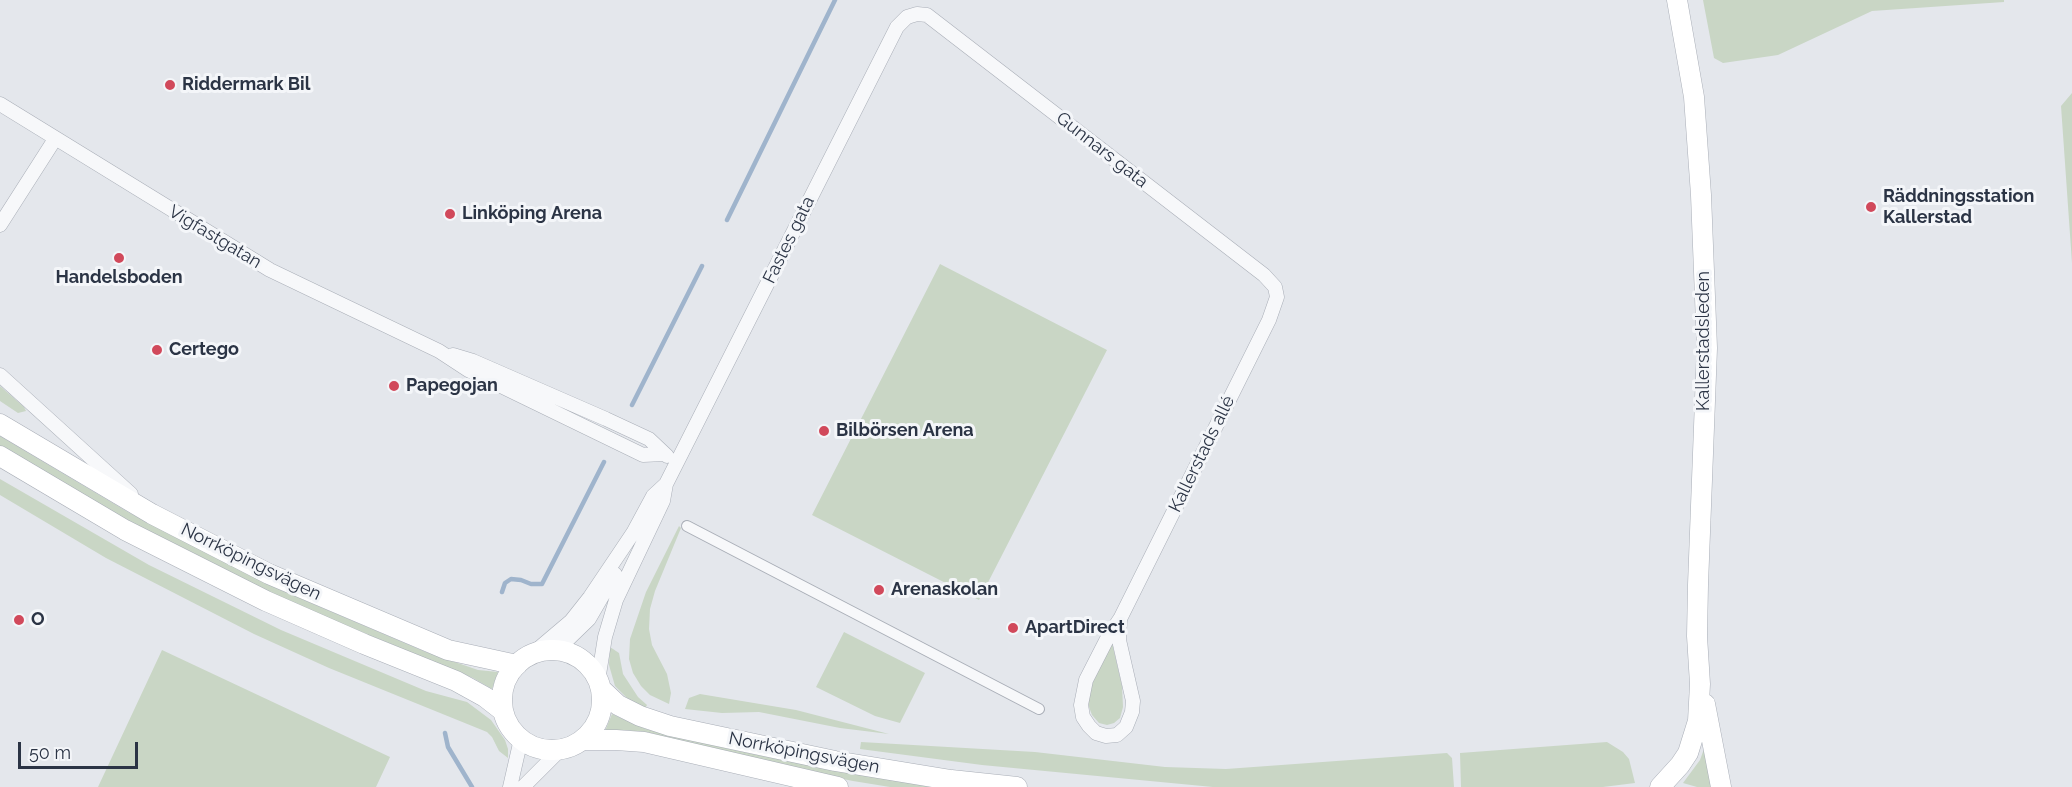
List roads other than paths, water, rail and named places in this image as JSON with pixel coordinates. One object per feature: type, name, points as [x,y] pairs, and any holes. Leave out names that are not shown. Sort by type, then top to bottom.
[{"type":"main road","name":"Kallerstadsleden","points":[[1660,787],[1688,753],[1698,721],[1700,684],[1698,585],[1707,348],[1701,195],[1694,97],[1677,0]]},
{"type":"main road","name":"Norrköpingsvägen","points":[[0,424],[152,514],[269,574],[448,650],[524,659]]},
{"type":"main road","name":"Norrköpingsvägen","points":[[0,456],[125,530],[266,601],[456,681],[485,697],[503,711]]},
{"type":"main road","points":[[557,650],[574,655],[594,673],[600,685],[602,698],[599,716],[590,733],[582,740],[560,750],[539,748],[521,739],[509,725],[503,711],[503,693],[507,678],[524,659],[544,651],[557,650]]},
{"type":"main road","name":"Kallerstadsleden","points":[[1700,684],[1721,787]]},
{"type":"main road","name":"Norrköpingsvägen","points":[[600,685],[618,705],[640,716],[670,726],[835,761],[951,780],[1017,787]]},
{"type":"main road","name":"Norrköpingsvägen","points":[[582,740],[644,742],[838,787]]},
{"type":"street","name":"Fastes gata","points":[[600,685],[605,637],[616,600],[663,501],[666,484],[897,27],[907,17],[917,14],[927,15]]},
{"type":"street","name":"Gunnars gata","points":[[927,15],[1245,261],[1275,287]]},
{"type":"street","name":"Vigfastgatan","points":[[0,104],[270,270],[439,351],[468,370],[643,455],[664,454],[678,461]]},
{"type":"street","points":[[0,225],[55,139]]},
{"type":"street","name":"Kallerstads allé","points":[[1120,619],[1119,640],[1132,701],[1132,712],[1126,727],[1117,735],[1106,736],[1096,733],[1083,717],[1081,705],[1086,680],[1120,619],[1275,308],[1277,297],[1275,287]]},
{"type":"street","points":[[0,375],[152,514]]},
{"type":"street","name":"Fastes gata","points":[[524,659],[571,621],[591,597],[633,533],[653,496],[666,484]]},
{"type":"street","points":[[687,526],[1039,709]]},
{"type":"street","name":"Fastes gata","points":[[557,650],[583,626],[603,598],[626,554],[633,533]]},
{"type":"street","points":[[510,787],[521,739]]},
{"type":"street","points":[[523,787],[560,750]]},
{"type":"waterway","points":[[727,220],[835,0]]},
{"type":"waterway","points":[[632,405],[702,266]]},
{"type":"waterway","points":[[502,592],[505,583],[511,579],[542,584],[604,462]]},
{"type":"waterway","points":[[445,733],[448,747],[472,787]]},
{"type":"place","name":"Riddermark Bil","points":[[170,85]]},
{"type":"place","name":"Räddningsstation Kallerstad","points":[[1871,207]]},
{"type":"place","name":"Linköping Arena","points":[[450,214]]},
{"type":"place","name":"Handelsboden","points":[[119,258]]},
{"type":"place","name":"Certego","points":[[157,350]]},
{"type":"place","name":"Papegojan","points":[[394,386]]},
{"type":"place","name":"Bilbörsen Arena","points":[[824,431]]},
{"type":"place","name":"Arenaskolan","points":[[879,590]]},
{"type":"place","name":"O","points":[[19,620]]},
{"type":"place","name":"ApartDirect","points":[[1013,628]]}]
